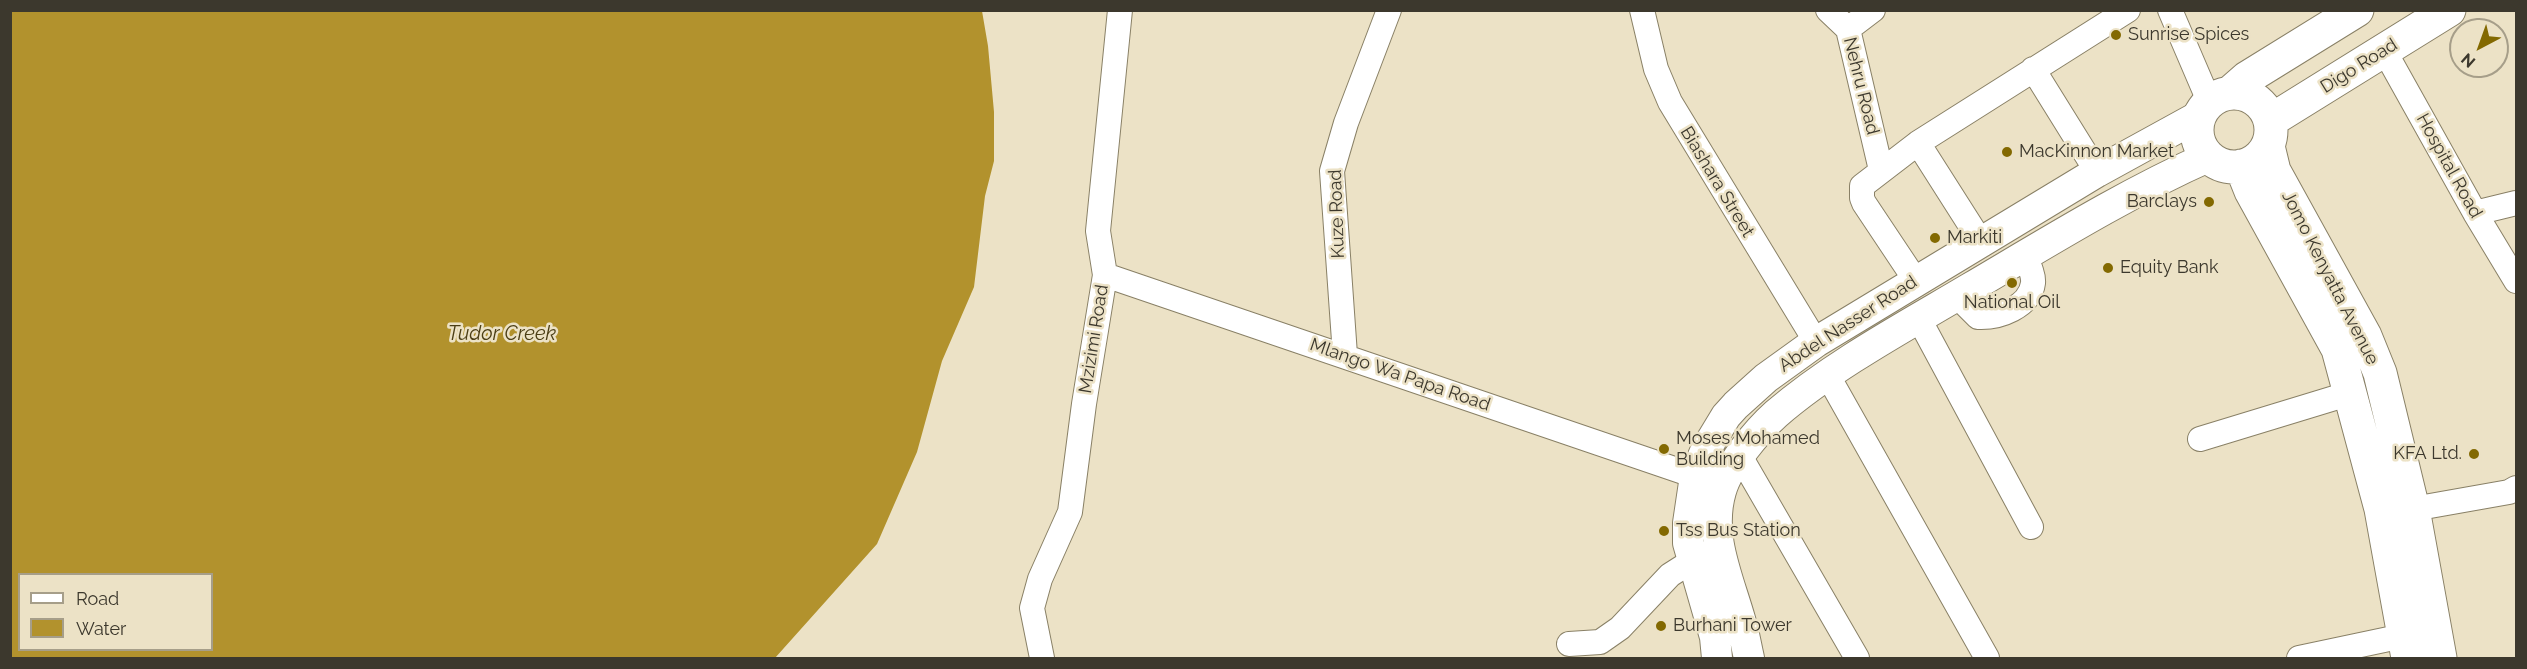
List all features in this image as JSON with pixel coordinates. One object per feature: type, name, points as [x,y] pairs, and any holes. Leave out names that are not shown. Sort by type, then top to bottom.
[{"type":"highway","points":[[2213,103],[2244,94],[2256,100],[2265,109],[2269,134],[2252,162],[2230,167],[2218,164],[2208,157],[2199,145],[2196,130],[2213,103],[2247,78],[2357,10]]},
{"type":"highway","name":"Digo Road","points":[[2269,134],[2385,50],[2449,10]]},
{"type":"highway","name":"Jomo Kenyatta Avenue","points":[[2269,134],[2274,171],[2365,336],[2374,358],[2385,392],[2413,509],[2440,658]]},
{"type":"highway","name":"Jomo Kenyatta Avenue","points":[[2241,166],[2251,191],[2338,349],[2381,509],[2405,647]]},
{"type":"main road","name":"Abdel Nasser Road","points":[[1717,658],[1715,637],[1688,543],[1688,523],[1695,476],[1706,449],[1726,416],[1746,393],[1816,342],[2213,103]]},
{"type":"main road","name":"Abdel Nasser Road","points":[[1749,658],[1740,617],[1724,569],[1717,535],[1717,514],[1721,489],[1740,456],[1775,416],[1827,376],[1918,319],[2130,194],[2208,157]]},
{"type":"street","name":"Mzizimi Road","points":[[1042,658],[1041,643],[1035,627],[1032,608],[1040,579],[1070,512],[1084,404],[1105,275],[1098,231],[1120,10]]},
{"type":"street","name":"Kuze Road","points":[[1345,355],[1332,171],[1346,123],[1389,10]]},
{"type":"street","name":"Biashara Street","points":[[1642,10],[1656,69],[1670,102],[1816,342]]},
{"type":"street","name":"Nehru Road","points":[[1828,10],[1848,29],[1881,170]]},
{"type":"street","points":[[1848,29],[1873,10]]},
{"type":"street","points":[[1916,281],[1862,198],[1862,186],[1918,143],[2128,10]]},
{"type":"street","points":[[2170,10],[2213,103]]},
{"type":"street","name":"Hospital Road","points":[[2385,50],[2475,213],[2517,281]]},
{"type":"street","points":[[2033,69],[2097,172]]},
{"type":"street","points":[[1918,143],[1981,242]]},
{"type":"street","points":[[2475,213],[2517,202]]},
{"type":"street","points":[[1957,296],[1978,317],[1992,318],[2012,310],[2029,295],[2033,281],[2025,256]]},
{"type":"street","name":"Mlango Wa Papa Road","points":[[1105,275],[1695,476]]},
{"type":"street","points":[[1918,319],[2031,527]]},
{"type":"street","points":[[1827,376],[1987,658]]},
{"type":"street","points":[[2200,439],[2351,393]]},
{"type":"street","points":[[1740,456],[1857,658]]},
{"type":"street","points":[[2413,509],[2514,494]]},
{"type":"street","points":[[1569,644],[1600,642],[1620,628],[1670,575],[1692,561]]},
{"type":"street","points":[[2299,658],[2405,647]]},
{"type":"water","name":"Tudor Creek","points":[[10,11],[982,11],[988,46],[994,112],[994,161],[985,196],[974,287],[942,361],[917,452],[877,544],[775,658],[11,658]]},
{"type":"place","name":"Sunrise Spices","points":[[2116,35]]},
{"type":"place","name":"MacKinnon Market","points":[[2007,152]]},
{"type":"place","name":"Barclays","points":[[2209,202]]},
{"type":"place","name":"Markiti","points":[[1935,238]]},
{"type":"place","name":"Equity Bank","points":[[2108,268]]},
{"type":"place","name":"National Oil","points":[[2012,283]]},
{"type":"place","name":"Moses Mohamed Building","points":[[1664,449]]},
{"type":"place","name":"KFA Ltd.","points":[[2474,454]]},
{"type":"place","name":"Tss Bus Station","points":[[1664,531]]},
{"type":"place","name":"Burhani Tower","points":[[1661,626]]}]
